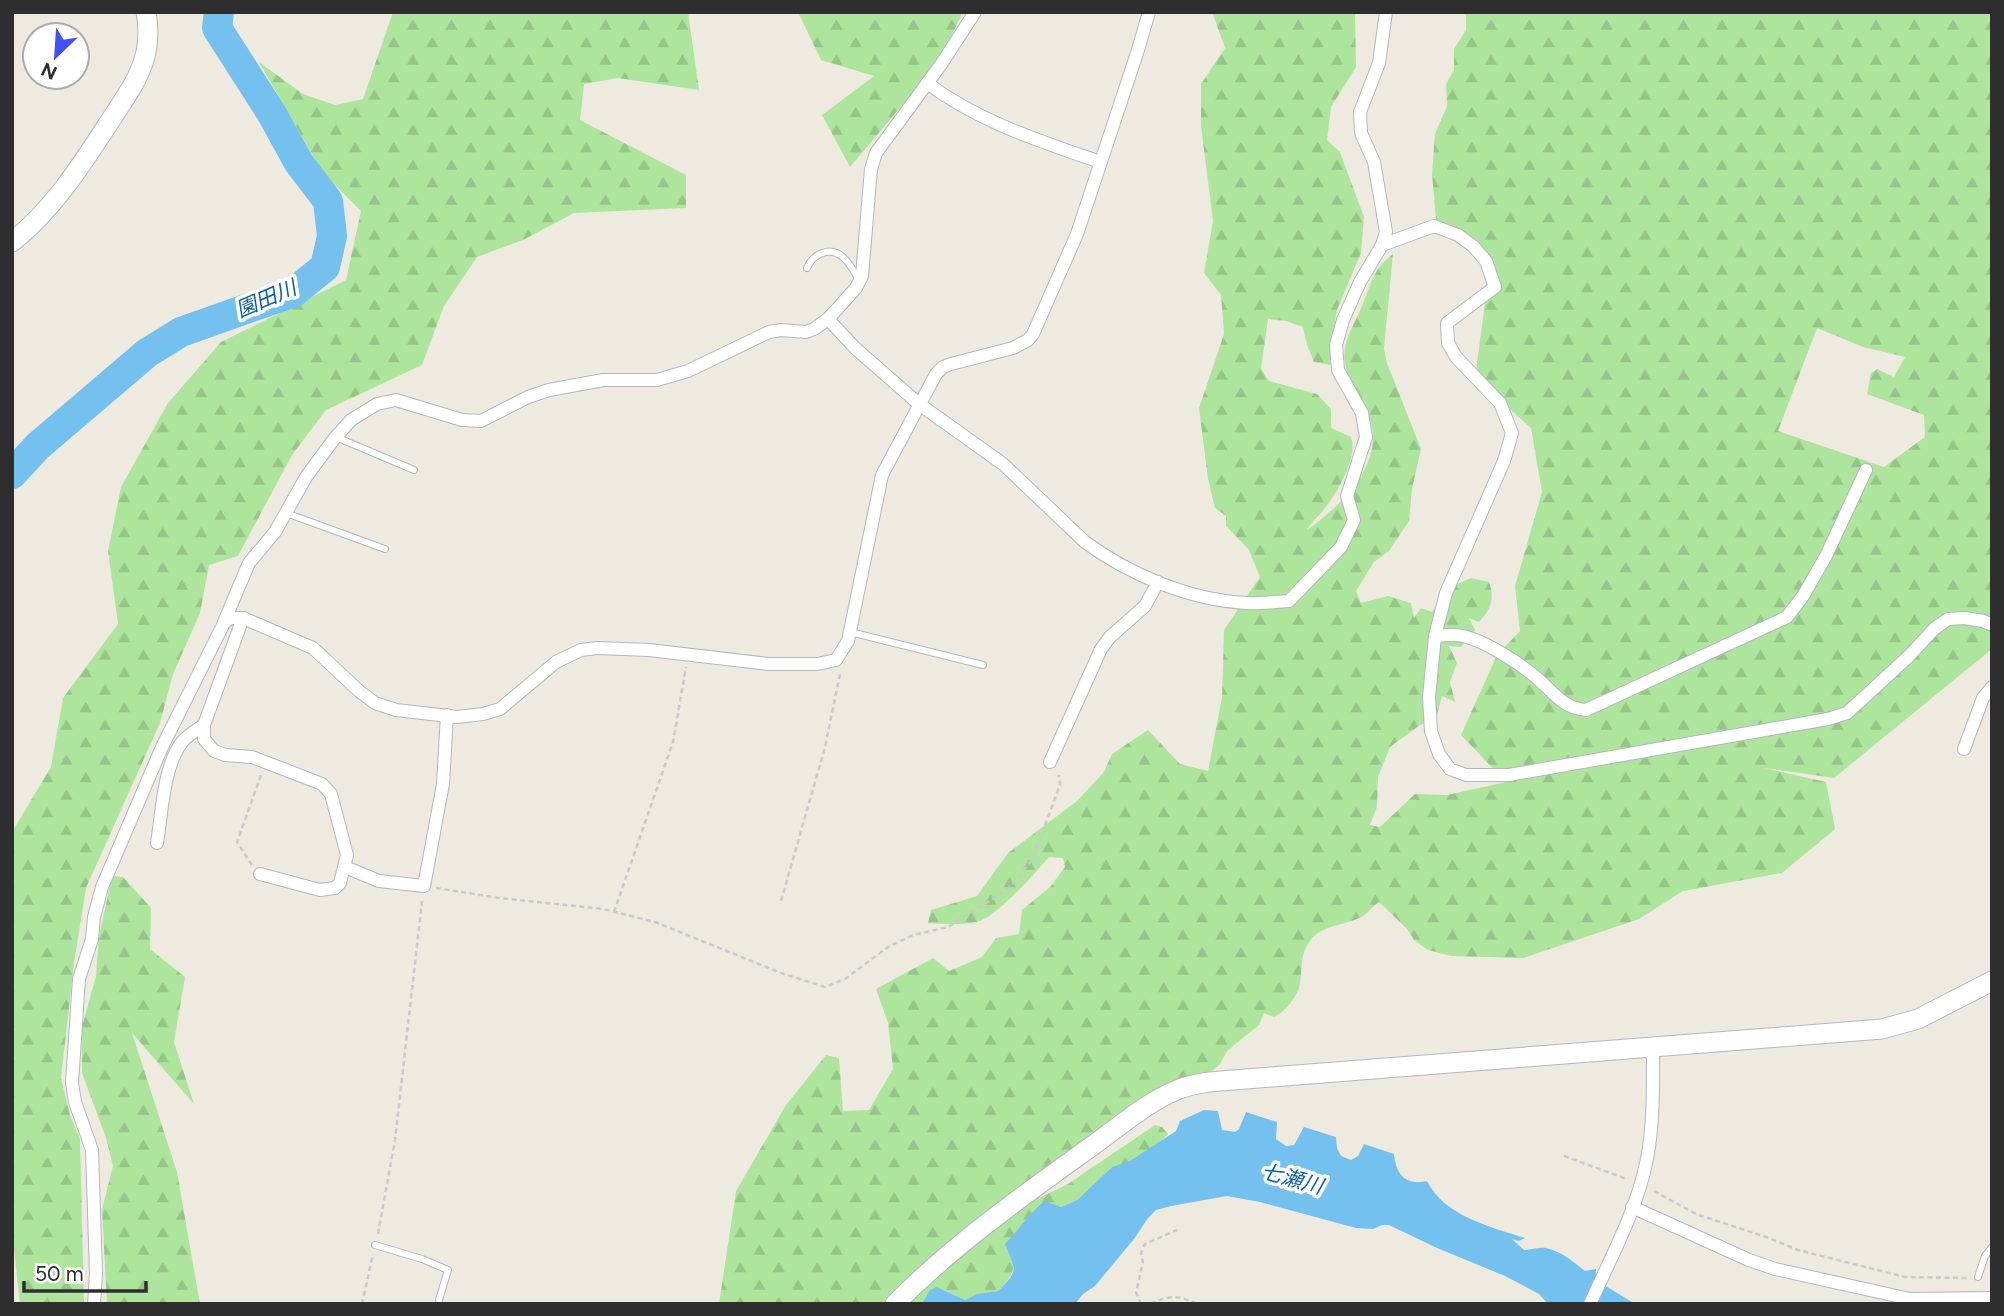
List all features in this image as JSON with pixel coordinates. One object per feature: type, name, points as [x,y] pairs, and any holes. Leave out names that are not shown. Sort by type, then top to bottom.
[{"type":"street","points":[[12,242],[51,205],[137,79],[148,42],[146,12]]},
{"type":"street","points":[[94,1304],[96,1274],[92,1150],[75,1102],[72,1083],[79,979],[92,939],[94,917],[102,887],[166,736],[224,623],[248,563],[272,536],[306,477],[335,437],[364,411],[388,400],[462,420],[481,421],[541,392],[603,380],[657,380],[704,365],[769,332],[810,332],[828,319],[852,294],[860,281],[873,161],[887,136],[975,12]]},
{"type":"street","points":[[224,623],[230,618],[243,618],[313,648],[375,703],[396,710],[447,715],[474,716],[500,709],[556,662],[581,650],[614,647],[769,664],[817,664],[836,660],[846,647],[850,632],[882,475],[919,404],[943,367],[1013,348],[1033,334],[1077,234],[1139,50],[1149,12]]},
{"type":"street","points":[[828,319],[855,348],[919,404],[1003,464],[1100,553],[1158,582],[1224,601],[1289,601],[1341,547],[1354,520],[1347,496],[1366,437],[1362,413],[1338,370],[1336,345],[1343,320],[1360,282],[1382,245],[1386,232],[1374,162],[1361,133],[1360,113],[1379,63],[1386,12]]},
{"type":"street","points":[[927,83],[951,100],[996,124],[1100,162]]},
{"type":"street","points":[[1382,245],[1434,226],[1458,235],[1473,246],[1486,261],[1495,287],[1447,323],[1448,343],[1456,357],[1500,403],[1512,433],[1504,461],[1446,593],[1436,636],[1429,697],[1432,731],[1439,754],[1450,769],[1466,775],[1509,775],[1837,716],[1847,713],[1934,629],[1948,619],[1965,618],[1992,625]]},
{"type":"street","points":[[1436,636],[1462,635],[1508,656],[1537,678],[1560,701],[1574,709],[1586,710],[1787,617],[1803,596],[1826,556],[1866,470]]},
{"type":"street","points":[[1050,762],[1101,649],[1110,637],[1145,607],[1158,582]]},
{"type":"street","points":[[243,618],[204,725],[204,739],[214,751],[225,755],[252,757],[318,782],[329,790],[345,839],[347,855],[340,883],[335,888],[325,890],[260,874]]},
{"type":"street","points":[[1964,749],[1983,698],[1992,687]]},
{"type":"street","points":[[345,867],[379,881],[424,886],[443,784],[447,715]]},
{"type":"street","points":[[157,843],[166,781],[174,757],[181,743],[204,725]]},
{"type":"street","points":[[895,1304],[947,1255],[1035,1188],[1123,1124],[1178,1090],[1224,1081],[1891,1027],[1918,1018],[1992,981]]},
{"type":"street","points":[[1591,1304],[1644,1173],[1653,1098],[1653,1047]]},
{"type":"street","points":[[1630,1213],[1749,1260],[1876,1293],[1910,1299],[1992,1298]]},
{"type":"lane","points":[[807,268],[816,255],[823,252],[838,254],[860,281]]},
{"type":"lane","points":[[335,437],[414,470]]},
{"type":"lane","points":[[286,513],[385,549]]},
{"type":"lane","points":[[850,632],[983,665]]},
{"type":"lane","points":[[375,1245],[448,1270],[439,1300]]},
{"type":"lane","points":[[1978,1277],[1985,1256],[1992,1247]]},
{"type":"path","points":[[614,912],[673,742],[688,654]]},
{"type":"path","points":[[781,901],[825,747],[839,685],[836,660]]},
{"type":"path","points":[[260,874],[237,842],[265,762]]},
{"type":"path","points":[[362,1304],[396,1140],[424,886],[614,912],[655,922],[815,986],[825,987],[835,985],[888,947],[913,935],[948,927],[1009,889],[1032,860],[1060,785],[1058,767],[1050,762]]},
{"type":"path","points":[[1564,1156],[1631,1180]]},
{"type":"path","points":[[1648,1188],[1696,1213],[1798,1250],[1905,1277],[1978,1277]]},
{"type":"path","points":[[1140,1304],[1136,1292],[1143,1262],[1142,1248],[1145,1244],[1177,1230]]},
{"type":"path","points":[[1150,1304],[1177,1296],[1197,1304]]},
{"type":"green space","points":[[393,12],[688,12],[699,90],[618,78],[584,84],[580,120],[686,175],[686,208],[574,213],[523,240],[477,257],[444,306],[422,365],[326,410],[292,455],[238,556],[209,565],[200,613],[173,674],[160,723],[86,888],[74,963],[61,1078],[70,1115],[80,1139],[84,1304],[20,1304],[12,1231],[12,832],[51,767],[63,698],[118,624],[108,551],[121,487],[168,403],[221,342],[346,280],[361,211],[322,172],[259,62],[303,94],[335,105],[363,99]]},
{"type":"green space","points":[[798,12],[963,12],[938,63],[850,167],[822,115],[874,76],[821,60]]},
{"type":"green space","points":[[1212,12],[1355,12],[1356,67],[1331,107],[1327,140],[1340,152],[1364,217],[1361,253],[1337,310],[1330,365],[1314,362],[1303,327],[1268,319],[1261,369],[1269,381],[1317,394],[1331,409],[1331,428],[1351,437],[1352,455],[1344,477],[1333,497],[1307,530],[1332,510],[1356,484],[1371,455],[1371,422],[1347,371],[1345,350],[1375,274],[1393,254],[1384,349],[1421,449],[1412,489],[1409,521],[1389,551],[1374,562],[1356,591],[1361,603],[1388,596],[1411,603],[1414,618],[1421,608],[1432,612],[1451,587],[1471,578],[1489,582],[1491,588],[1491,604],[1486,613],[1479,622],[1469,618],[1475,630],[1461,647],[1449,646],[1457,663],[1450,682],[1455,702],[1442,696],[1436,719],[1420,725],[1390,747],[1378,777],[1377,807],[1370,825],[1380,827],[1415,794],[1447,795],[1506,782],[1461,735],[1497,655],[1520,631],[1515,586],[1542,492],[1531,428],[1475,378],[1487,288],[1478,248],[1436,219],[1432,174],[1435,134],[1447,106],[1446,84],[1454,70],[1454,49],[1466,30],[1466,12],[1992,12],[1992,649],[1834,778],[1764,768],[1826,782],[1835,829],[1782,873],[1683,891],[1639,919],[1523,958],[1451,956],[1428,950],[1414,940],[1407,929],[1379,902],[1363,916],[1320,932],[1306,947],[1299,989],[1287,1008],[1274,1017],[1264,1013],[1259,1025],[1227,1051],[1220,1064],[1212,1071],[1196,1078],[1047,1185],[1039,1198],[1068,1184],[1155,1125],[1162,1127],[1168,1134],[1144,1159],[1112,1167],[1077,1200],[1061,1207],[1052,1205],[1024,1224],[1014,1236],[1008,1251],[1013,1262],[1012,1272],[998,1291],[978,1294],[965,1300],[937,1287],[922,1304],[719,1304],[736,1191],[786,1105],[826,1055],[839,1058],[843,1111],[869,1110],[893,1069],[888,1023],[876,989],[933,958],[949,971],[982,957],[996,938],[1019,934],[1022,910],[1050,887],[1065,867],[1063,858],[1049,857],[1005,903],[977,922],[928,923],[931,910],[977,896],[1008,853],[1077,801],[1104,772],[1112,754],[1148,730],[1180,764],[1208,771],[1222,697],[1224,630],[1260,577],[1249,550],[1226,526],[1226,516],[1215,508],[1208,479],[1199,408],[1224,334],[1221,295],[1204,273],[1213,221],[1201,126],[1201,84],[1225,48]],"holes":[[[1817,328],[1863,347],[1905,357],[1894,377],[1877,369],[1871,373],[1867,394],[1924,415],[1925,437],[1884,467],[1778,431]]]},
{"type":"green space","points":[[112,876],[123,877],[151,908],[150,949],[185,977],[174,1042],[194,1104],[132,1033],[177,1172],[200,1304],[107,1304],[102,1209],[113,1166],[106,1138],[82,1073],[82,1027],[96,976],[99,937]]},
{"type":"water","name":"七瀬川","points":[[1204,1110],[1218,1111],[1222,1130],[1235,1132],[1239,1129],[1246,1112],[1277,1122],[1276,1139],[1286,1146],[1294,1145],[1304,1127],[1336,1137],[1341,1156],[1351,1160],[1358,1156],[1364,1144],[1394,1154],[1403,1177],[1413,1182],[1427,1181],[1435,1193],[1457,1212],[1525,1238],[1519,1241],[1512,1239],[1524,1250],[1546,1248],[1562,1254],[1585,1271],[1596,1269],[1596,1280],[1635,1304],[1548,1304],[1539,1294],[1505,1276],[1389,1225],[1373,1229],[1356,1228],[1260,1202],[1227,1196],[1156,1210],[1095,1286],[1075,1304],[922,1304],[930,1290],[937,1287],[965,1300],[977,1294],[998,1291],[1014,1269],[1005,1244],[1039,1206],[1045,1201],[1061,1207],[1077,1200],[1112,1167],[1130,1161],[1176,1131],[1180,1121]]},
{"type":"waterway","name":"園田川","points":[[12,474],[38,446],[147,353],[181,332],[294,292],[325,267],[332,236],[328,201],[299,163],[272,114],[217,28],[219,12]]}]
